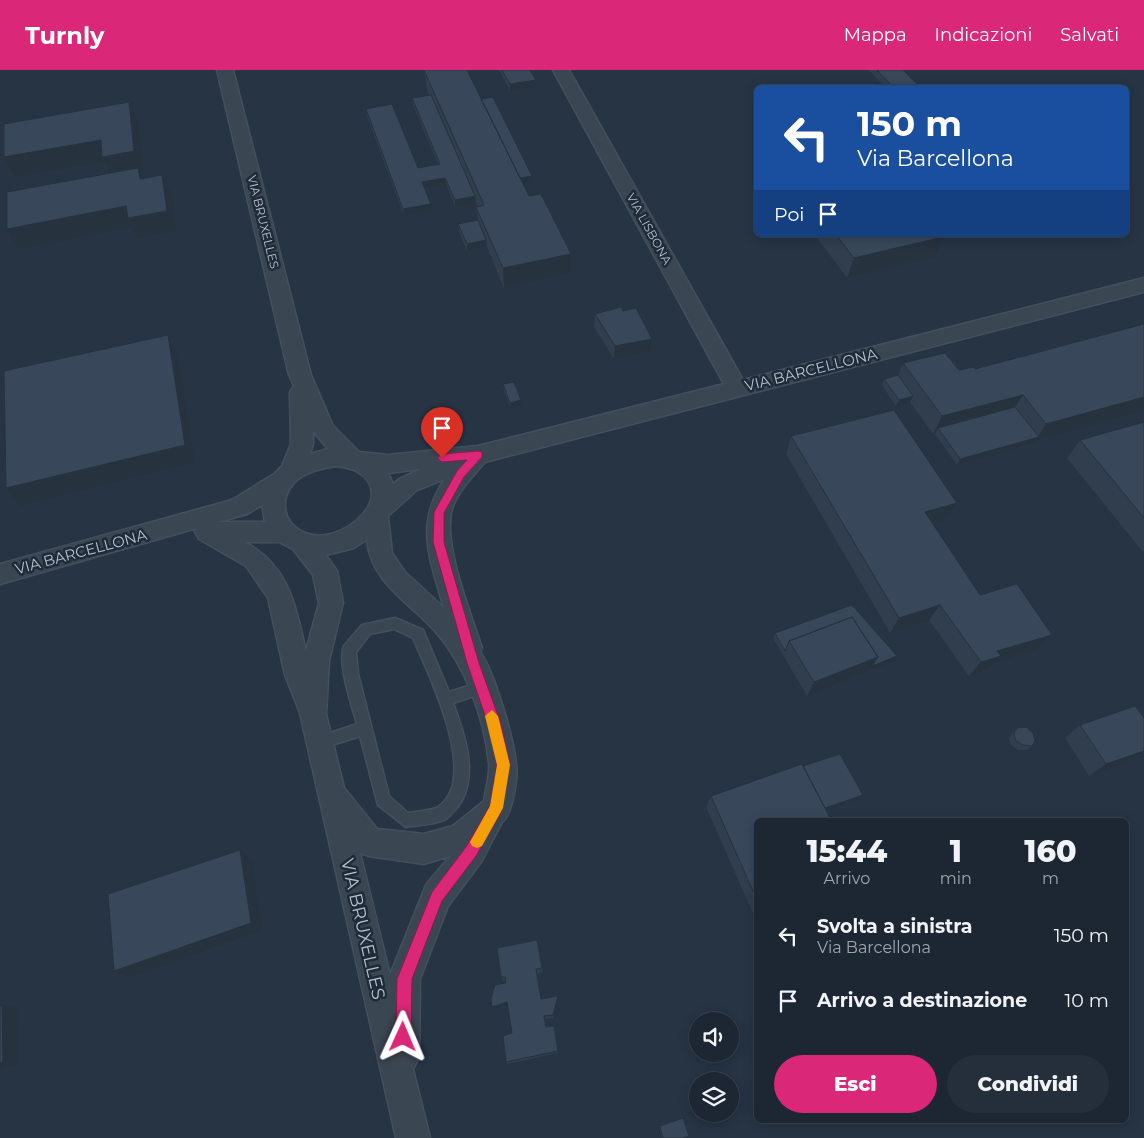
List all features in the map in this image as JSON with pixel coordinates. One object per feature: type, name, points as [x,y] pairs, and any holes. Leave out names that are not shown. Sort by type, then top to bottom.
[{"type":"street","name":"VIA BRUXELLES","points":[[226,70],[300,375],[324,431],[354,459],[371,468],[380,479],[384,492],[380,512],[380,556],[396,579],[444,624],[473,663]]},
{"type":"street","name":"VIA LISBONA","points":[[561,70],[737,388]]},
{"type":"street","name":"VIA BARCELLONA","points":[[380,512],[409,484],[478,455],[1144,285]]},
{"type":"street","name":"VIA BRUXELLES","points":[[300,375],[302,444],[287,476],[274,494],[272,508],[275,521],[325,571],[331,603],[316,661],[313,714]]},
{"type":"street","name":"VIA BRUXELLES","points":[[402,1094],[404,979],[437,896],[471,852],[497,808],[504,765],[495,724],[473,663],[439,542],[439,512],[460,474],[478,455]]},
{"type":"street","name":"VIA BARCELLONA","points":[[354,459],[388,464],[478,455]]},
{"type":"street","points":[[287,476],[320,459],[354,459]]},
{"type":"street","name":"VIA BARCELLONA","points":[[0,574],[162,530],[238,507],[287,476]]},
{"type":"street","points":[[293,538],[318,545],[336,543],[352,538],[366,529],[380,512]]},
{"type":"street","name":"VIA BARCELLONA","points":[[162,530],[293,538]]},
{"type":"street","name":"VIA BRUXELLES","points":[[207,532],[255,559],[280,595],[298,675],[313,714],[413,1138]]},
{"type":"street","name":"VIA BRUXELLES","points":[[331,794],[369,842],[424,849],[461,838],[497,808]]},
{"type":"lane","points":[[395,624],[418,634],[444,700],[462,756],[460,791],[441,814],[406,820],[383,800],[351,674],[349,650],[366,629],[395,624]]},
{"type":"lane","points":[[444,700],[482,688]]},
{"type":"lane","points":[[320,743],[364,728]]},
{"type":"building","points":[[424,70],[467,70],[529,196],[541,194],[571,254],[503,268],[476,207],[484,205]]},
{"type":"building","points":[[502,70],[530,70],[536,80],[510,84]]},
{"type":"building","points":[[877,70],[903,70],[918,85],[891,85]]},
{"type":"building","points":[[431,95],[475,196],[455,200],[445,178],[422,182],[431,204],[403,209],[366,109],[392,104],[418,168],[440,164],[412,98]]},
{"type":"building","points":[[493,97],[532,176],[520,178],[481,99]]},
{"type":"building","points":[[129,102],[134,151],[102,157],[101,140],[4,157],[4,124]]},
{"type":"building","points":[[138,168],[140,179],[162,175],[167,211],[128,218],[126,206],[7,229],[7,192]]},
{"type":"building","points":[[478,220],[486,240],[467,244],[458,224]]},
{"type":"building","points":[[838,237],[943,237],[854,258]]},
{"type":"building","points":[[621,307],[623,311],[636,308],[652,339],[615,346],[595,314]]},
{"type":"building","points":[[1144,324],[1144,397],[1046,424],[1023,395],[942,416],[903,363],[945,353],[959,370],[974,367],[975,369]]},
{"type":"building","points":[[168,335],[185,445],[6,488],[4,371]]},
{"type":"building","points":[[954,361],[960,370],[952,362]]},
{"type":"building","points":[[898,375],[913,396],[899,400],[884,379]]},
{"type":"building","points":[[514,382],[521,400],[510,403],[503,384]]},
{"type":"building","points":[[1015,407],[1039,437],[960,459],[938,428]]},
{"type":"building","points":[[894,410],[957,503],[925,512],[980,595],[1017,584],[1052,635],[997,651],[1001,656],[981,662],[940,605],[899,618],[791,436]]},
{"type":"building","points":[[1144,422],[1144,518],[1080,440]]},
{"type":"building","points":[[852,605],[897,656],[872,666],[878,657],[852,617],[789,641],[785,651],[775,633]]},
{"type":"building","points":[[852,617],[878,657],[814,682],[789,641]]},
{"type":"building","points":[[1135,706],[1144,718],[1144,751],[1106,764],[1080,725]]},
{"type":"building","points":[[1026,727],[1033,733],[1035,741],[1032,746],[1023,745],[1016,741],[1014,734],[1017,728]]},
{"type":"building","points":[[840,754],[863,795],[825,808],[803,766]]},
{"type":"building","points":[[802,764],[830,818],[754,818],[754,893],[711,796]]},
{"type":"building","points":[[240,850],[251,923],[114,971],[108,894]]},
{"type":"building","points":[[537,940],[542,968],[536,969],[541,999],[558,996],[553,1015],[544,1016],[546,1027],[554,1026],[558,1051],[506,1062],[503,1036],[512,1033],[507,1002],[492,1007],[491,998],[495,985],[506,983],[505,977],[501,977],[497,948]]},
{"type":"building","points":[[2,1005],[3,1062],[0,1063],[0,1006]]},
{"type":"building","points":[[683,1118],[689,1136],[683,1138],[663,1138],[660,1126]]},
{"type":"slow traffic","points":[[477,842],[497,808],[504,765],[492,716]]},
{"type":"route","points":[[403,1037],[404,979],[437,896],[471,852],[497,808],[504,765],[495,724],[473,663],[439,542],[439,512],[460,474],[478,455],[442,458]]}]
